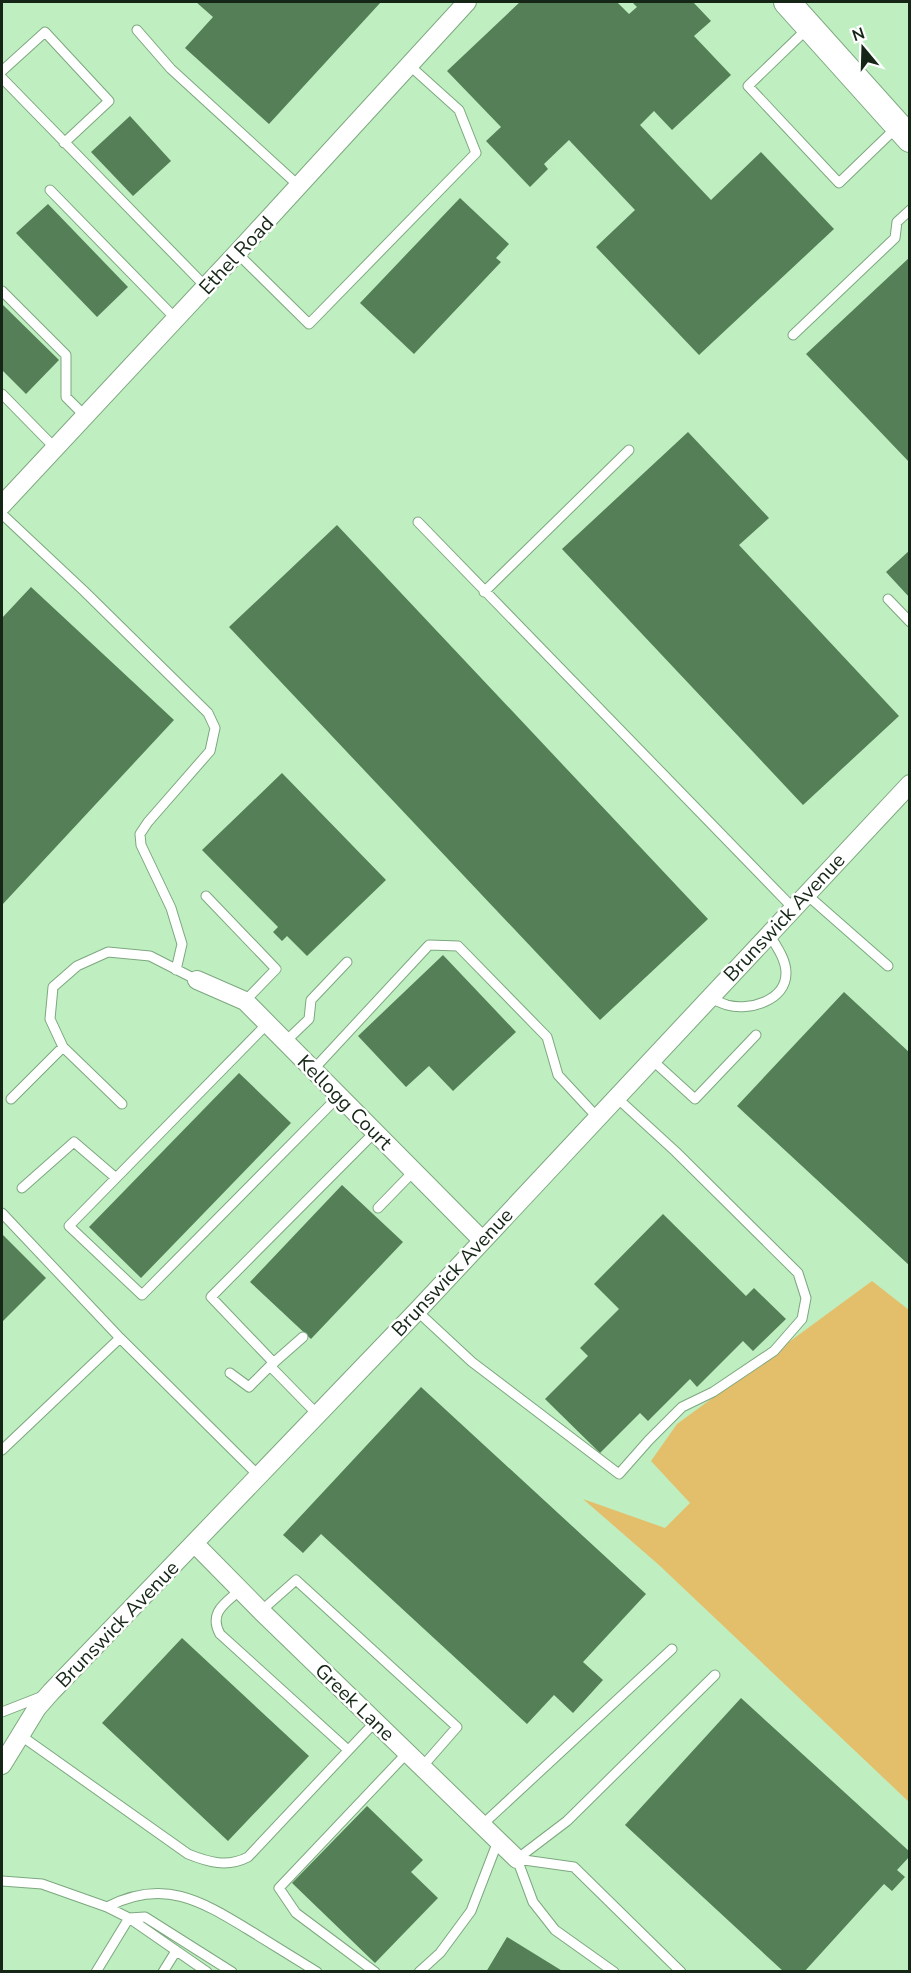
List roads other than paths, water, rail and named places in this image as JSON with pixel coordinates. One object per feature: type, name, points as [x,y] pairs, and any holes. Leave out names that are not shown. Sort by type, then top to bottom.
[{"type":"street","name":"Ethel Road","points":[[2,505],[467,2]]},
{"type":"street","points":[[787,2],[904,132]]},
{"type":"street","name":"Brunswick Avenue","points":[[2,1765],[37,1708],[51,1692],[417,1311],[909,783]]},
{"type":"street","name":"Kellogg Court","points":[[196,980],[244,1001],[482,1240]]},
{"type":"street","name":"Greek Lane","points":[[195,1544],[517,1859]]},
{"type":"lane","points":[[809,27],[748,86],[838,183],[904,132]]},
{"type":"lane","points":[[137,30],[171,69],[299,186]]},
{"type":"lane","points":[[2,71],[45,32],[108,101],[64,143]]},
{"type":"lane","points":[[237,253],[309,324],[476,153],[459,110],[409,65]]},
{"type":"lane","points":[[2,78],[206,286]]},
{"type":"lane","points":[[50,190],[176,319]]},
{"type":"lane","points":[[793,335],[895,238],[897,222],[909,210]]},
{"type":"lane","points":[[2,291],[66,355],[66,398],[85,416]]},
{"type":"lane","points":[[2,394],[55,448]]},
{"type":"lane","points":[[484,592],[628,450]]},
{"type":"lane","points":[[2,514],[208,713],[215,728],[210,751],[140,834],[141,845],[171,908],[182,944],[176,970]]},
{"type":"lane","points":[[418,522],[793,908]]},
{"type":"lane","points":[[888,599],[909,622]]},
{"type":"lane","points":[[806,894],[888,966]]},
{"type":"lane","points":[[206,896],[276,969],[244,1001]]},
{"type":"lane","points":[[709,998],[727,1005],[743,1007],[755,1006],[777,994],[784,983],[786,974],[783,960],[769,934]]},
{"type":"lane","points":[[313,1070],[429,945],[458,946],[547,1037],[558,1075],[597,1117]]},
{"type":"lane","points":[[122,1104],[63,1047],[50,1019],[53,987],[76,966],[108,952],[150,956],[196,980]]},
{"type":"lane","points":[[285,1042],[309,1019],[311,1000],[347,962]]},
{"type":"lane","points":[[267,1024],[69,1226],[142,1295],[339,1096]]},
{"type":"lane","points":[[651,1059],[695,1099],[756,1035]]},
{"type":"lane","points":[[11,1099],[63,1047]]},
{"type":"lane","points":[[417,1311],[472,1362],[620,1474],[649,1440],[682,1407],[713,1392],[774,1351],[802,1320],[806,1298],[798,1273],[676,1152],[616,1097]]},
{"type":"lane","points":[[317,1414],[211,1297],[375,1132]]},
{"type":"lane","points":[[22,1188],[74,1142],[116,1178]]},
{"type":"lane","points":[[378,1208],[414,1171]]},
{"type":"lane","points":[[2,1213],[120,1338],[259,1476]]},
{"type":"lane","points":[[230,1373],[249,1387],[303,1337]]},
{"type":"lane","points":[[2,1450],[120,1338]]},
{"type":"lane","points":[[261,1611],[296,1580],[457,1727],[422,1767]]},
{"type":"lane","points":[[240,1590],[217,1613],[215,1626],[220,1634],[348,1750]]},
{"type":"lane","points":[[482,1825],[672,1649]]},
{"type":"lane","points":[[517,1859],[567,1821],[715,1676]]},
{"type":"lane","points":[[2,1712],[51,1692]]},
{"type":"lane","points":[[20,1735],[188,1854],[218,1863],[238,1862],[248,1857],[375,1722]]},
{"type":"lane","points":[[375,1971],[296,1913],[279,1888],[407,1753]]},
{"type":"lane","points":[[419,1971],[440,1953],[471,1911],[498,1841]]},
{"type":"lane","points":[[517,1859],[574,1867],[681,1971]]},
{"type":"lane","points":[[517,1859],[533,1902],[555,1930],[614,1971]]},
{"type":"lane","points":[[2,1881],[42,1884],[107,1907],[129,1918],[207,1971]]},
{"type":"lane","points":[[107,1907],[124,1898],[154,1894],[176,1895],[193,1899],[213,1908],[317,1971]]},
{"type":"lane","points":[[129,1918],[145,1917],[232,1971]]},
{"type":"lane","points":[[96,1971],[129,1918]]},
{"type":"lane","points":[[163,1971],[176,1951]]},
{"type":"lane","points":[[666,1971],[673,1964]]}]
